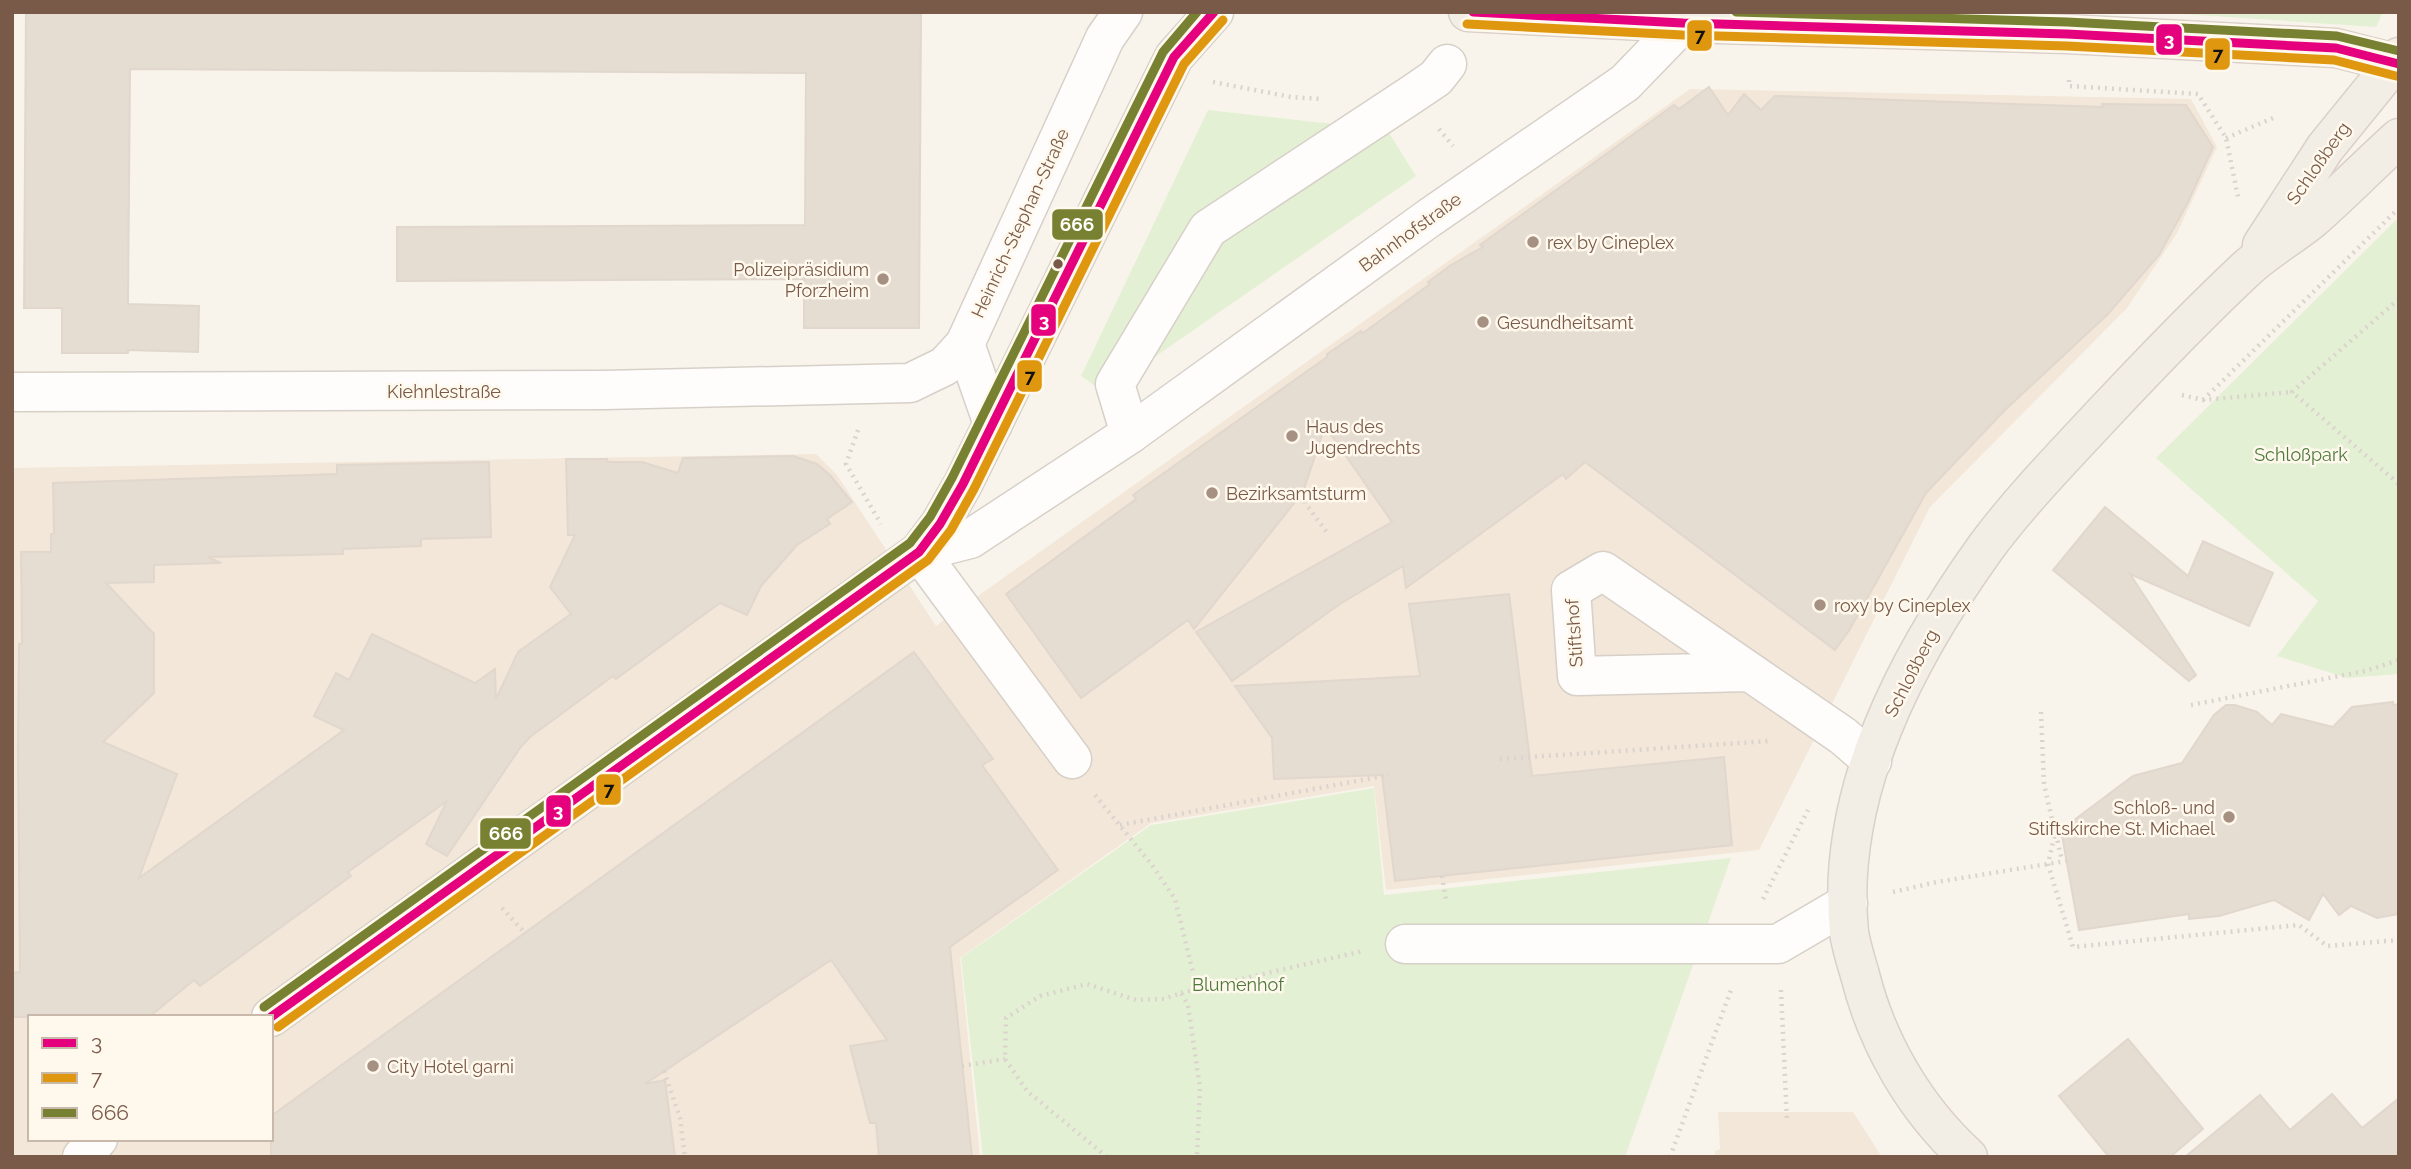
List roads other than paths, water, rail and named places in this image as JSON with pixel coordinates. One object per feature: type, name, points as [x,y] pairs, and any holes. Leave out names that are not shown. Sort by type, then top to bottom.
[{"type":"main road","points":[[1468,12],[1683,23],[2067,34],[2336,48],[2397,61]]},
{"type":"main road","name":"Schloßberg","points":[[2248,267],[2325,148],[2397,61]]},
{"type":"main road","name":"Schloßberg","points":[[1968,1157],[1925,1110],[1900,1074],[1865,996],[1850,936],[1847,903],[1849,854],[1856,809],[1893,705],[1909,669],[1929,635],[2041,471],[2248,267],[2311,220],[2399,138]]},
{"type":"street","name":"Heinrich-Stephan-Straße","points":[[873,379],[910,383],[945,366],[965,344],[1105,37],[1123,12]]},
{"type":"street","name":"Bahnhofstraße","points":[[1173,12],[1174,57]]},
{"type":"street","name":"Bahnhofstraße","points":[[273,1016],[919,552],[940,524],[993,424],[1174,57],[1214,12]]},
{"type":"street","name":"Bahnhofstraße","points":[[919,552],[970,539],[1129,433],[1429,218],[1625,83],[1683,23]]},
{"type":"street","points":[[1129,433],[1115,384],[1208,229],[1436,78],[1447,64]]},
{"type":"street","points":[[965,344],[993,424]]},
{"type":"street","name":"Kiehnlestraße","points":[[12,393],[605,375],[873,379]]},
{"type":"street","points":[[919,552],[1072,759]]},
{"type":"street","points":[[1749,672],[1843,736],[1872,761]]},
{"type":"street","points":[[1405,944],[1778,944],[1847,903]]},
{"type":"street","points":[[82,1157],[96,1141]]},
{"type":"place","name":"rex by Cineplex","points":[[1533,242]]},
{"type":"place","name":"Polizeipräsidium Pforzheim","points":[[883,279]]},
{"type":"place","name":"Gesundheitsamt","points":[[1483,322]]},
{"type":"place","name":"Haus des Jugendrechts","points":[[1292,436]]},
{"type":"place","name":"Bezirksamtsturm","points":[[1212,493]]},
{"type":"place","name":"roxy by Cineplex","points":[[1820,605]]},
{"type":"place","name":"Schloß- und Stiftskirche St. Michael","points":[[2229,817]]},
{"type":"place","name":"City Hotel garni","points":[[373,1066]]},
{"type":"park label","name":"Schloßpark","points":[[2301,454]]},
{"type":"park label","name":"Blumenhof","points":[[1238,984]]}]
